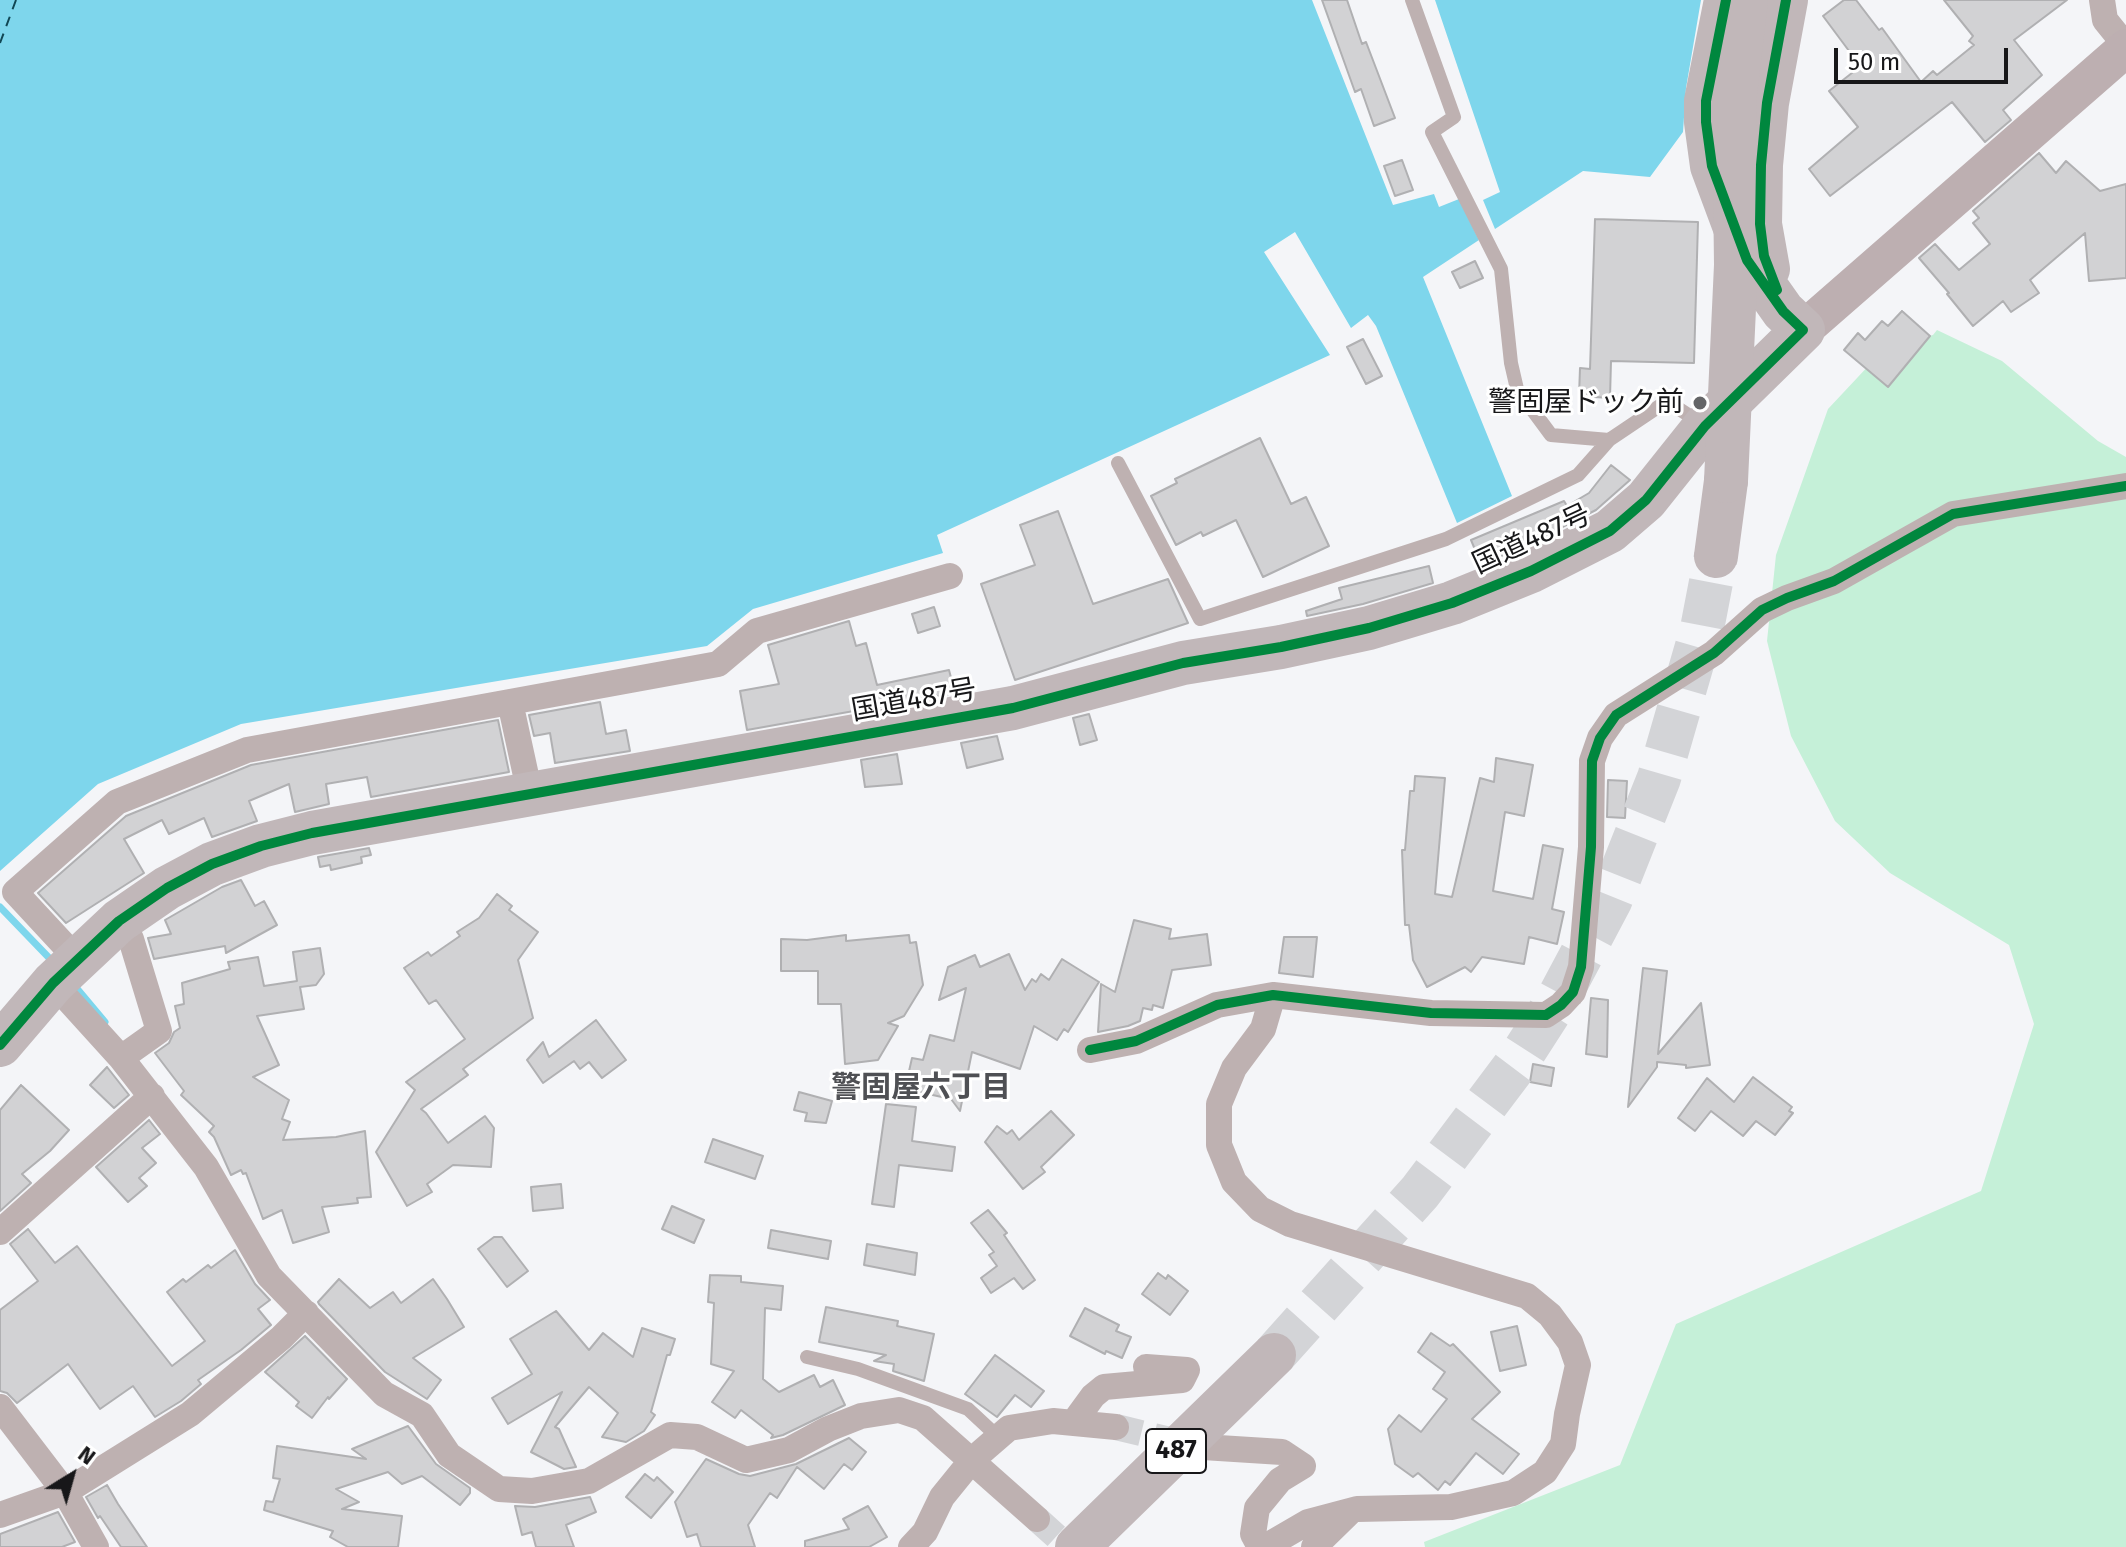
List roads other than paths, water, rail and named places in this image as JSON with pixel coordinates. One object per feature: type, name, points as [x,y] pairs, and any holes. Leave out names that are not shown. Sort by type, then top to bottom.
[{"type":"highway","points":[[1726,0],[1706,101],[1712,166],[1747,260],[1783,311],[1803,330]]},
{"type":"highway","points":[[1716,556],[1726,481],[1736,265],[1734,102],[1746,0]]},
{"type":"highway","points":[[1786,0],[1767,103],[1761,165],[1760,224],[1770,276],[1803,330]]},
{"type":"highway","name":"国道487号","points":[[0,1045],[65,972],[119,921],[167,888],[212,864],[261,846],[312,833],[1013,708],[1183,663],[1369,628],[1452,603],[1531,571],[1610,531],[1646,500],[1705,426],[1803,330]]},
{"type":"highway","name":"487","points":[[1077,1547],[1274,1355]]},
{"type":"street","points":[[1803,330],[2125,51],[2105,20],[2102,0]]},
{"type":"street","points":[[1090,1050],[1136,1041],[1217,1005],[1273,995],[1431,1013],[1546,1015],[1573,992],[1581,967],[1591,847],[1592,761],[1600,738],[1616,715],[1714,653],[1762,610],[1834,581],[1953,514],[2126,486]]},
{"type":"street","points":[[950,576],[757,631],[718,664],[247,750],[117,802],[15,892],[121,1058],[206,1167],[269,1276],[384,1394],[422,1415],[449,1455],[499,1489],[532,1491],[589,1481],[670,1435],[697,1437],[746,1460],[789,1450],[861,1416],[899,1410],[923,1418],[1037,1519]]},
{"type":"street","points":[[510,702],[530,794]]},
{"type":"street","points":[[119,921],[131,939],[159,1031],[121,1058]]},
{"type":"street","points":[[1203,1447],[1282,1452],[1303,1466],[1280,1480],[1257,1508],[1253,1534],[1263,1547],[1308,1522],[1351,1511],[1451,1507],[1513,1493],[1545,1472],[1563,1444],[1578,1365],[1570,1342],[1550,1315],[1527,1296],[1290,1224],[1260,1209],[1234,1182],[1219,1145],[1219,1104],[1234,1068],[1263,1029],[1273,995]]},
{"type":"street","points":[[0,1232],[152,1096]]},
{"type":"street","points":[[0,1515],[65,1492],[190,1414],[281,1338],[306,1313]]},
{"type":"street","points":[[1074,1422],[1093,1396],[1104,1387],[1182,1380],[1187,1370],[1146,1367]]},
{"type":"street","points":[[0,1407],[65,1492],[96,1547]]},
{"type":"street","points":[[911,1547],[925,1532],[942,1497],[972,1460],[1009,1428],[1053,1421],[1116,1427]]},
{"type":"street","points":[[1314,1547],[1351,1511]]},
{"type":"lane","points":[[1412,0],[1454,117],[1432,132],[1501,269],[1511,363],[1517,389],[1551,435],[1609,440]]},
{"type":"lane","points":[[1118,463],[1200,619],[1446,539],[1578,475],[1609,440],[1667,401],[1705,426]]},
{"type":"lane","points":[[807,1357],[858,1369],[968,1409],[998,1437]]},
{"type":"water","points":[[0,0],[1312,0],[1393,205],[1434,194],[1439,207],[1459,199],[1479,240],[1423,277],[1512,496],[1457,523],[1376,326],[1368,315],[1351,328],[1295,232],[1264,252],[1330,355],[937,535],[943,553],[753,609],[707,646],[241,724],[98,784],[0,871]]},
{"type":"water","points":[[1435,0],[1701,0],[1686,88],[1683,132],[1650,177],[1583,171],[1495,229],[1483,200],[1500,192]]},
{"type":"waterway","points":[[0,907],[55,964]]},
{"type":"waterway","points":[[74,985],[105,1022]]},
{"type":"tunnel","points":[[1274,1355],[1420,1192],[1514,1067],[1559,997],[1610,901],[1659,778],[1702,629],[1716,556]]},
{"type":"tunnel","points":[[1116,1427],[1191,1445]]},
{"type":"tunnel","points":[[1037,1519],[1068,1547]]},
{"type":"place","name":"警固屋ドック前","points":[[1700,403]]},
{"type":"district","name":"警固屋六丁目","points":[[921,1089]]}]
